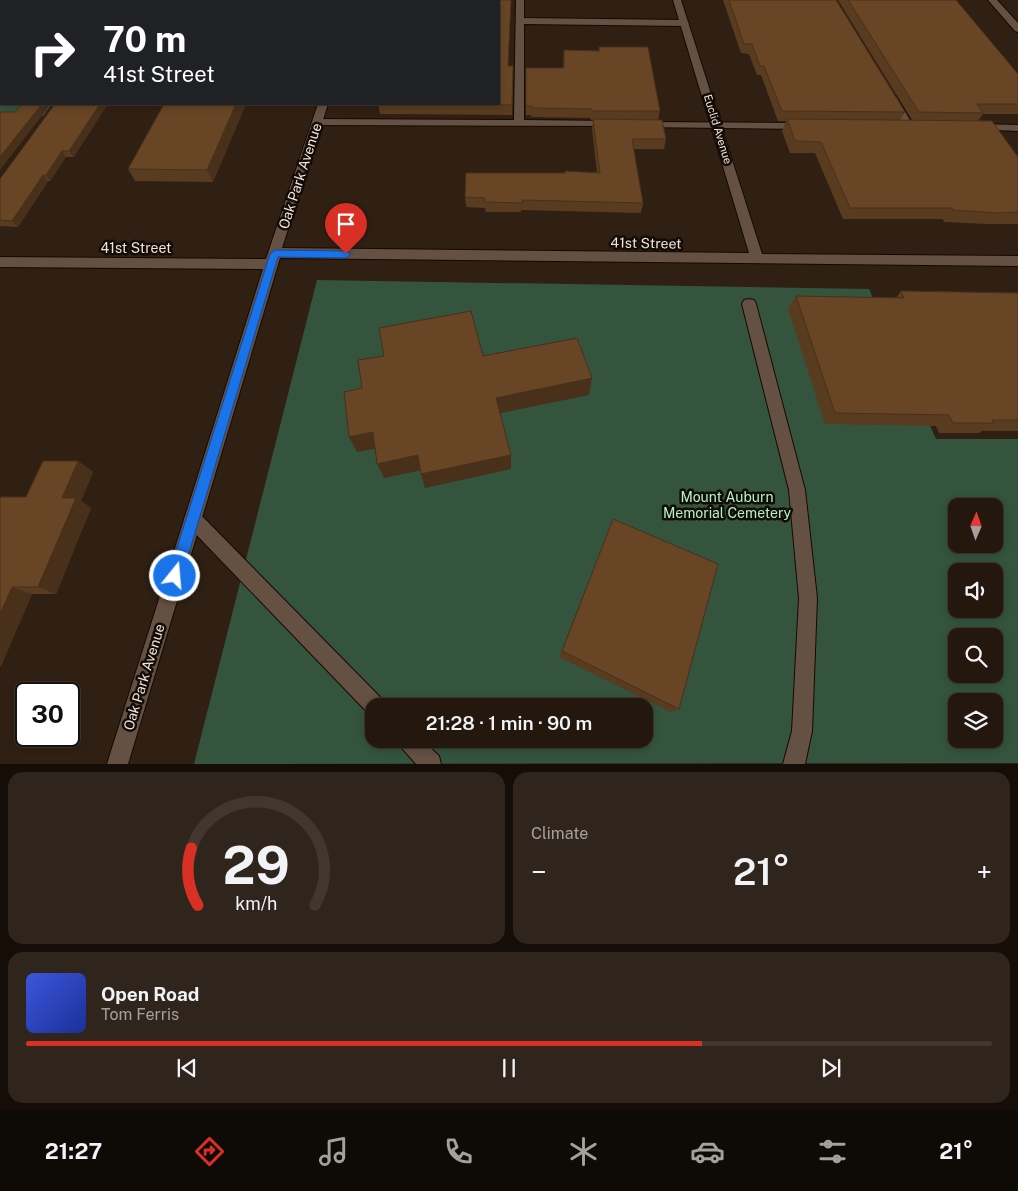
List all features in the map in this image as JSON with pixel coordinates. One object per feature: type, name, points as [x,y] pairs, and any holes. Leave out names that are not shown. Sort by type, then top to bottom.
[{"type":"street","points":[[519,124],[520,0]]},
{"type":"street","name":"Euclid Avenue","points":[[677,0],[717,125],[756,259]]},
{"type":"street","points":[[992,0],[1018,29]]},
{"type":"street","points":[[520,21],[684,23]]},
{"type":"street","points":[[889,93],[910,127]]},
{"type":"street","name":"Oak Park Avenue","points":[[117,764],[273,259],[323,105]]},
{"type":"street","points":[[318,122],[619,124]]},
{"type":"street","points":[[638,125],[815,126]]},
{"type":"street","points":[[969,127],[1018,128]]},
{"type":"street","name":"41st Street","points":[[0,262],[273,259],[1018,261]]},
{"type":"street","points":[[750,304],[797,490],[807,588],[802,731],[794,764]]},
{"type":"street","points":[[193,519],[367,698]]},
{"type":"street","points":[[416,748],[431,764]]},
{"type":"green space","points":[[0,105],[51,105],[43,116],[0,116]]},
{"type":"green space","name":"Mount Auburn Memorial Cemetery","points":[[317,280],[869,289],[936,439],[1018,439],[1018,763],[194,764]]},
{"type":"building","points":[[500,0],[511,0],[508,66],[513,66],[512,105],[500,105]]},
{"type":"building","points":[[729,0],[836,0],[905,112],[782,111],[764,66],[760,66],[752,44],[744,44]]},
{"type":"building","points":[[848,0],[956,0],[1018,74],[1018,104],[977,104],[983,113],[919,112]]},
{"type":"building","points":[[599,47],[648,47],[660,111],[592,111],[592,109],[532,108],[532,106],[526,106],[526,68],[564,68],[564,50],[600,51]]},
{"type":"building","points":[[21,105],[41,105],[0,157],[0,112],[15,112]]},
{"type":"building","points":[[54,105],[99,105],[69,151],[62,151],[46,175],[43,175],[12,221],[0,220],[0,179]]},
{"type":"building","points":[[163,105],[236,105],[207,170],[128,169]]},
{"type":"building","points":[[593,119],[662,120],[666,139],[632,139],[643,203],[522,200],[522,203],[485,202],[485,198],[465,197],[466,173],[565,173],[565,171],[600,173]]},
{"type":"building","points":[[787,119],[992,121],[1018,157],[1018,212],[997,213],[953,210],[952,208],[850,208],[821,142],[795,141]]},
{"type":"building","points":[[901,291],[1018,293],[1018,420],[992,420],[994,423],[953,423],[949,415],[835,413],[796,296],[904,298]]},
{"type":"building","points":[[471,311],[483,356],[577,338],[592,378],[496,398],[511,455],[421,474],[418,455],[377,464],[373,432],[349,437],[344,392],[362,388],[358,360],[384,356],[379,328]]},
{"type":"building","points":[[43,461],[78,461],[62,498],[76,498],[38,587],[12,587],[0,614],[0,497],[26,497]]},
{"type":"building","points":[[613,519],[718,564],[679,709],[562,651]]},
{"type":"route","points":[[175,576],[275,254],[346,254]]}]
